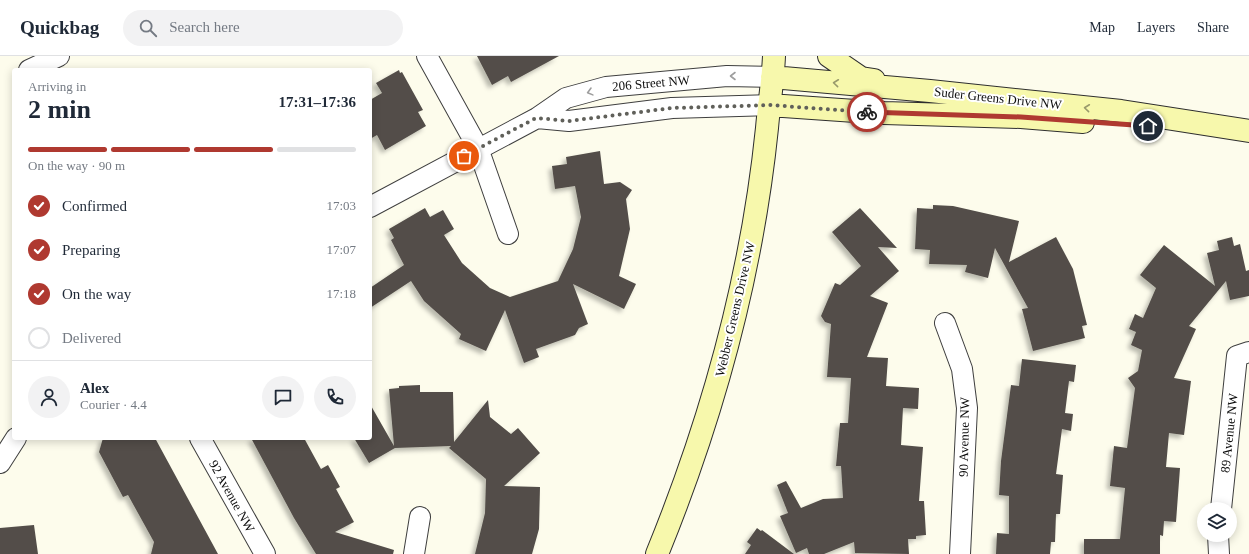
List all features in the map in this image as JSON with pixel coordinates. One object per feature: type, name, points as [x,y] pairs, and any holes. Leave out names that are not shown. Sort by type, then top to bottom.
[{"type":"main road","points":[[829,56],[861,78],[930,91]]},
{"type":"main road","name":"Suder Greens Drive NW","points":[[773,66],[930,91],[1120,111],[1249,131]]},
{"type":"main road","name":"Webber Greens Drive NW","points":[[657,554],[680,499],[698,448],[739,302],[757,206],[773,66]]},
{"type":"main road","name":"Suder Greens Drive NW","points":[[769,105],[884,114],[1021,117],[1118,125],[1222,128]]},
{"type":"street","points":[[33,68],[59,56]]},
{"type":"street","points":[[428,56],[478,148],[508,234]]},
{"type":"street","name":"206 Street NW","points":[[372,206],[536,118],[566,98],[606,87],[727,76],[773,66]]},
{"type":"street","name":"206 Street NW","points":[[536,118],[569,121],[672,108],[769,105]]},
{"type":"street","name":"90 Avenue NW","points":[[945,323],[962,369],[967,408],[960,554]]},
{"type":"street","name":"89 Avenue NW","points":[[1222,502],[1243,354]]},
{"type":"street","points":[[0,463],[15,440]]},
{"type":"street","name":"92 Avenue NW","points":[[201,440],[265,554]]},
{"type":"street","points":[[414,554],[420,517]]},
{"type":"street","points":[[1218,542],[1219,554]]},
{"type":"building","points":[[477,56],[559,56],[511,82],[508,76],[492,85]]},
{"type":"building","points":[[399,70],[400,73],[402,72],[423,110],[418,112],[426,126],[385,150],[377,135],[372,138],[372,99],[382,93],[376,83]]},
{"type":"building","points":[[600,151],[604,184],[620,182],[632,190],[626,199],[630,229],[619,276],[636,284],[624,309],[573,284],[588,324],[579,328],[575,335],[536,349],[539,357],[524,363],[505,310],[486,351],[459,339],[461,334],[424,301],[411,281],[372,307],[372,287],[404,265],[391,240],[394,238],[389,229],[425,208],[430,217],[443,210],[454,229],[444,235],[462,263],[490,288],[510,297],[558,281],[573,249],[581,217],[575,186],[555,189],[552,166],[567,164],[566,157]]},
{"type":"building","points":[[933,205],[953,206],[1019,221],[1009,262],[1056,237],[1073,269],[1087,325],[1082,326],[1085,338],[1033,351],[1022,309],[1028,308],[995,248],[988,278],[965,272],[967,265],[929,264],[930,250],[915,249],[917,208],[933,209]]},
{"type":"building","points":[[860,208],[897,248],[878,247],[899,271],[870,296],[888,303],[867,357],[888,358],[886,386],[919,388],[918,409],[903,408],[901,445],[923,447],[919,501],[924,501],[926,535],[916,536],[916,539],[908,539],[909,554],[855,553],[854,542],[824,554],[809,554],[807,548],[796,553],[780,516],[788,513],[777,485],[786,481],[801,508],[823,499],[843,498],[841,466],[836,466],[840,423],[848,423],[851,378],[827,377],[831,324],[825,322],[821,316],[835,283],[840,285],[861,266],[832,232]]},
{"type":"building","points":[[1232,237],[1234,246],[1240,244],[1246,271],[1249,270],[1249,296],[1230,300],[1226,281],[1189,326],[1196,329],[1174,378],[1191,381],[1184,435],[1169,433],[1166,467],[1180,468],[1176,522],[1164,521],[1163,536],[1160,535],[1160,554],[1084,554],[1084,539],[1120,539],[1125,488],[1110,486],[1114,446],[1127,448],[1135,388],[1128,378],[1138,371],[1142,350],[1131,345],[1136,332],[1129,329],[1135,314],[1143,318],[1156,288],[1140,275],[1164,245],[1215,286],[1207,253],[1219,250],[1217,241]]},
{"type":"building","points":[[1022,359],[1076,365],[1074,382],[1069,381],[1065,413],[1073,414],[1071,431],[1062,429],[1056,474],[1063,475],[1060,514],[1056,514],[1055,542],[1051,542],[1050,554],[996,554],[997,533],[1009,534],[1009,496],[999,495],[1001,461],[1011,385],[1019,386]]},
{"type":"building","points":[[420,385],[420,392],[453,392],[454,442],[488,400],[490,417],[511,434],[518,428],[540,453],[504,486],[540,487],[539,529],[532,554],[475,554],[485,513],[486,479],[449,448],[451,446],[395,448],[369,463],[355,440],[372,440],[372,408],[394,446],[389,389],[399,388],[399,386]]},
{"type":"building","points":[[102,440],[156,440],[218,554],[151,554],[154,542],[128,495],[123,497],[99,452]]},
{"type":"building","points":[[252,440],[305,440],[321,469],[328,465],[340,487],[336,489],[354,522],[335,532],[394,550],[393,554],[316,554],[294,518]]},
{"type":"building","points":[[34,525],[38,554],[0,554],[0,528]]},
{"type":"building","points":[[757,528],[761,531],[762,530],[794,554],[745,554],[751,545],[747,542]]},
{"type":"way so far","points":[[464,156],[536,118],[569,121],[672,108],[769,105],[867,112]]},
{"type":"route","points":[[867,112],[884,114],[1021,117],[1148,126]]}]
